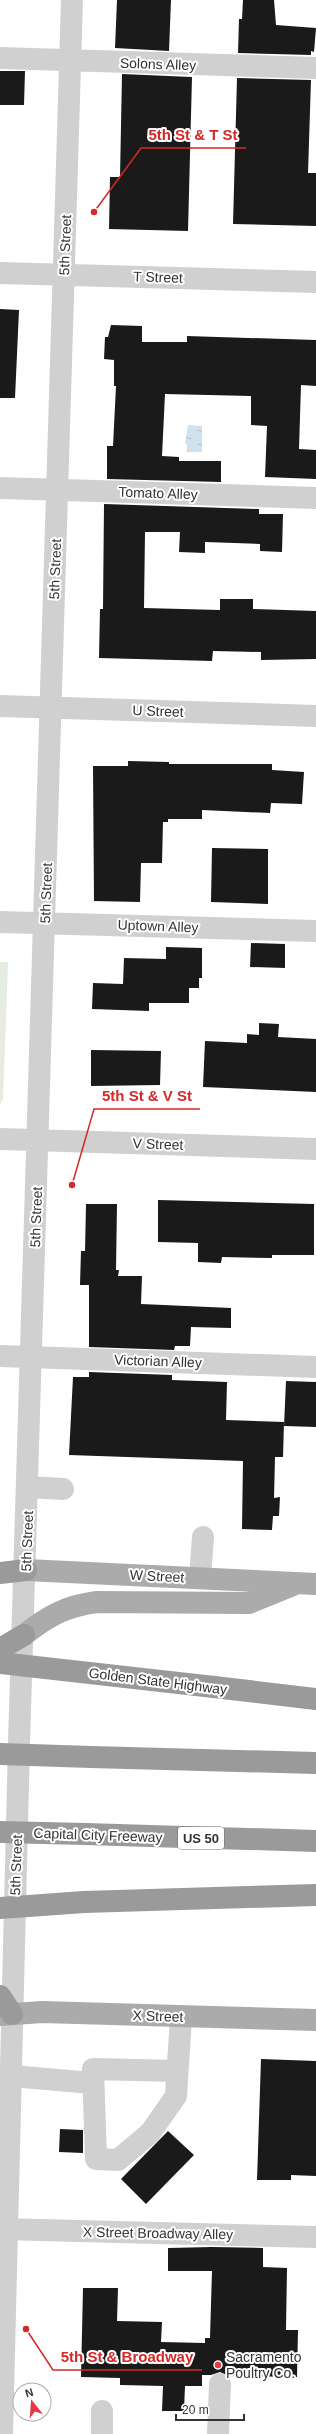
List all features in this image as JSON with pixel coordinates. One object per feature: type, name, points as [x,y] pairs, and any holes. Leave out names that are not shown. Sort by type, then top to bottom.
[{"type":"highway","points":[[0,1573],[26,1570]]},
{"type":"highway","points":[[0,1649],[24,1635]]},
{"type":"highway","name":"Golden State Highway","points":[[0,1663],[316,1699]]},
{"type":"highway","points":[[0,1754],[316,1763]]},
{"type":"highway","name":"Capital City Freeway","points":[[0,1832],[316,1841]]},
{"type":"highway","points":[[0,1908],[84,1902],[316,1895]]},
{"type":"highway","points":[[0,1996],[6,2015]]},
{"type":"main road","name":"W Street","points":[[26,1570],[308,1583]]},
{"type":"main road","points":[[24,1635],[56,1613],[76,1605],[97,1602],[249,1603],[308,1583]]},
{"type":"main road","name":"X Street","points":[[6,2015],[42,2012],[316,2020]]},
{"type":"street","name":"5th Street","points":[[2,2434],[5,2108],[11,2076],[6,2015],[24,1635],[72,0]]},
{"type":"street","name":"Solons Alley","points":[[0,58],[316,68]]},
{"type":"street","name":"T Street","points":[[0,273],[316,282]]},
{"type":"street","name":"Tomato Alley","points":[[0,488],[316,498]]},
{"type":"street","name":"U Street","points":[[0,706],[316,716]]},
{"type":"street","name":"Uptown Alley","points":[[0,922],[316,931]]},
{"type":"street","name":"V Street","points":[[0,1139],[316,1149]]},
{"type":"street","name":"Victorian Alley","points":[[0,1356],[316,1367]]},
{"type":"street","points":[[28,1487],[63,1489]]},
{"type":"street","points":[[200,1578],[202,1537]]},
{"type":"street","name":"W Street","points":[[0,1563],[26,1570]]},
{"type":"street","points":[[177,2070],[93,2069],[96,2159],[118,2160],[150,2133],[176,2096],[181,2017]]},
{"type":"street","points":[[11,2076],[93,2083]]},
{"type":"street","name":"X Street Broadway Alley","points":[[4,2229],[316,2237]]},
{"type":"street","points":[[218,2434],[220,2384]]},
{"type":"street","points":[[102,2411],[102,2434]]},
{"type":"shaded area","points":[[0,962],[8,962],[3,1099],[0,1105]]},
{"type":"water","points":[[188,425],[202,426],[202,452],[187,452],[187,444],[185,444]]},
{"type":"building","points":[[117,0],[171,0],[169,51],[115,48]]},
{"type":"building","points":[[243,0],[274,0],[276,25],[316,28],[314,52],[311,51],[311,55],[238,53],[239,19],[242,19]]},
{"type":"building","points":[[0,71],[25,71],[24,105],[0,105]]},
{"type":"building","points":[[122,74],[192,77],[188,231],[109,229],[110,177],[120,177]]},
{"type":"building","points":[[237,78],[311,80],[308,173],[316,173],[316,226],[233,224]]},
{"type":"building","points":[[0,309],[19,310],[15,398],[0,398]]},
{"type":"building","points":[[111,325],[142,326],[142,342],[187,342],[187,336],[316,340],[316,386],[301,385],[299,449],[316,450],[316,479],[265,477],[267,426],[251,425],[251,396],[165,394],[162,456],[179,457],[179,461],[221,461],[221,482],[107,479],[107,446],[113,446],[116,386],[114,386],[114,360],[104,359],[105,337],[108,337]]},
{"type":"building","points":[[104,504],[259,509],[259,514],[283,514],[282,552],[260,551],[260,544],[205,542],[205,553],[179,552],[180,532],[145,532],[144,608],[220,610],[220,599],[253,599],[253,609],[316,611],[316,659],[261,660],[261,652],[213,651],[212,661],[99,658],[100,609],[103,609]]},
{"type":"building","points":[[128,761],[169,762],[169,764],[272,764],[272,770],[304,772],[302,804],[271,803],[270,813],[202,810],[202,819],[168,819],[168,822],[163,822],[162,863],[141,863],[140,902],[94,901],[93,766],[128,766]]},
{"type":"building","points":[[212,848],[268,849],[268,904],[211,902]]},
{"type":"building","points":[[251,943],[285,944],[285,968],[250,967]]},
{"type":"building","points":[[166,947],[202,948],[202,978],[199,978],[199,988],[189,988],[189,1003],[149,1003],[149,1011],[92,1009],[93,983],[123,984],[124,958],[166,959]]},
{"type":"building","points":[[259,1023],[279,1024],[278,1037],[316,1039],[316,1092],[203,1087],[205,1041],[247,1043],[247,1034],[259,1035]]},
{"type":"building","points":[[91,1050],[161,1051],[160,1085],[91,1086]]},
{"type":"building","points":[[158,1200],[314,1204],[314,1255],[272,1255],[272,1258],[222,1257],[221,1263],[198,1262],[198,1243],[158,1242]]},
{"type":"building","points":[[86,1204],[117,1204],[116,1270],[119,1270],[118,1276],[142,1276],[141,1304],[231,1308],[231,1328],[191,1327],[190,1346],[175,1346],[174,1350],[89,1347],[89,1285],[80,1285],[81,1251],[85,1251]]},
{"type":"building","points":[[89,1372],[172,1375],[172,1380],[227,1382],[226,1420],[284,1422],[283,1457],[275,1457],[274,1498],[280,1497],[279,1516],[273,1516],[272,1530],[242,1529],[243,1461],[69,1455],[73,1377],[89,1377]]},
{"type":"building","points":[[286,1381],[316,1382],[316,1427],[284,1426]]},
{"type":"building","points":[[261,2059],[316,2061],[316,2176],[291,2175],[291,2180],[257,2180]]},
{"type":"building","points":[[60,2129],[83,2130],[83,2153],[59,2152]]},
{"type":"building","points":[[168,2131],[194,2155],[146,2204],[121,2179]]},
{"type":"building","points":[[168,2248],[263,2248],[263,2267],[287,2268],[286,2330],[298,2330],[297,2377],[229,2376],[220,2372],[211,2375],[202,2375],[202,2386],[185,2386],[184,2411],[162,2411],[163,2386],[120,2385],[120,2378],[81,2377],[83,2288],[118,2288],[117,2321],[162,2322],[161,2342],[205,2343],[205,2338],[210,2338],[212,2271],[168,2271]]},
{"type":"place","name":"5th St & T St","points":[[94,212]]},
{"type":"place","name":"5th St & V St","points":[[72,1185]]},
{"type":"place","name":"5th St & Broadway","points":[[26,2329]]},
{"type":"place","name":"Sacramento Poultry Co.","points":[[218,2365]]}]
